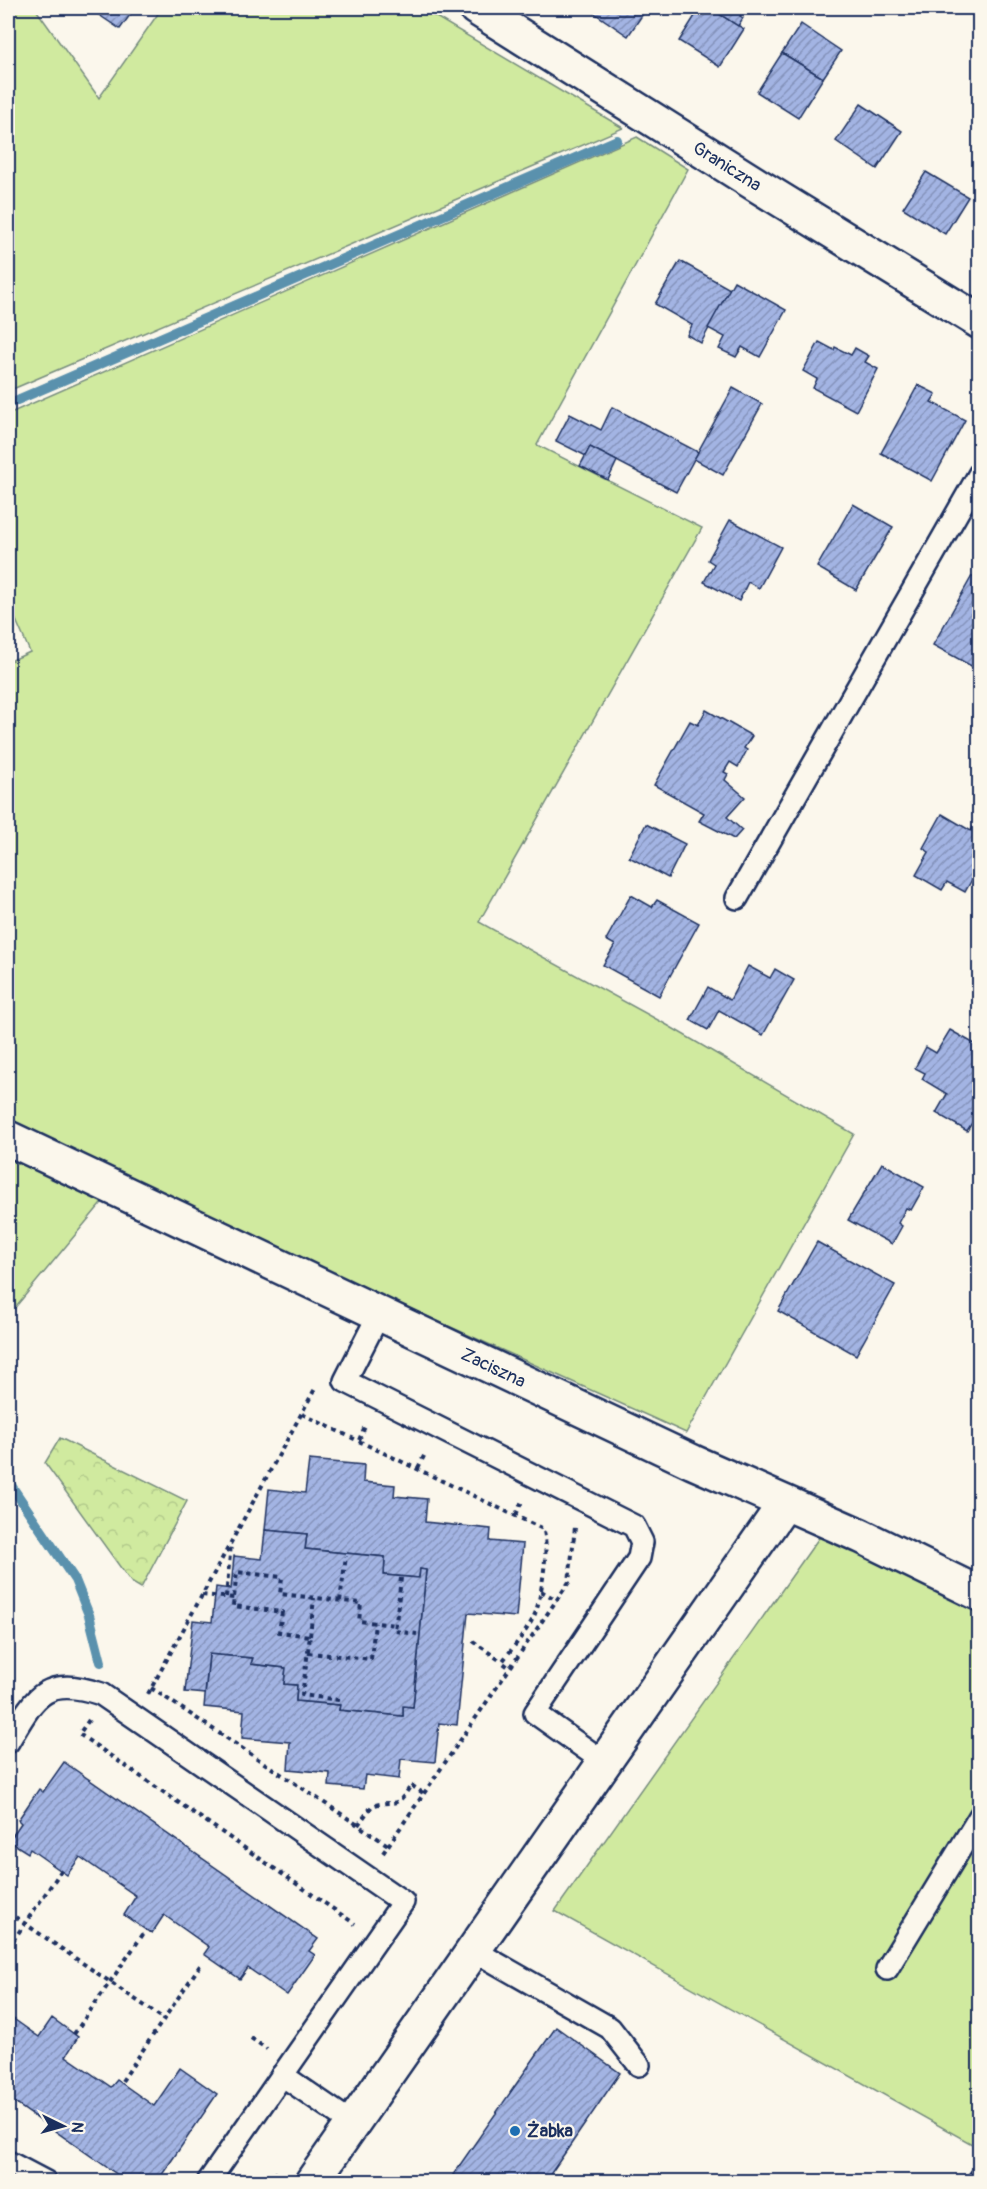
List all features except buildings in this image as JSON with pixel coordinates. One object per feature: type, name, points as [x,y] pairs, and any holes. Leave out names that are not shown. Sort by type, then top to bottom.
[{"type":"street","name":"Graniczna","points":[[476,8],[980,322]]},
{"type":"street","name":"Zaciszna","points":[[8,1138],[682,1457],[861,1536],[980,1594]]},
{"type":"street","points":[[312,2181],[785,1503]]},
{"type":"lane","points":[[737,898],[980,473]]},
{"type":"lane","points":[[379,1314],[345,1381],[634,1526],[642,1542],[639,1557],[535,1713],[604,1762]]},
{"type":"lane","points":[[8,1742],[27,1710],[40,1696],[57,1686],[79,1687],[106,1698],[403,1902],[208,2181]]},
{"type":"lane","points":[[887,1970],[980,1816]]},
{"type":"lane","points":[[473,1950],[610,2028],[639,2065]]},
{"type":"lane","points":[[282,2075],[352,2123]]},
{"type":"lane","points":[[8,2162],[46,2181]]},
{"type":"path","points":[[143,1703],[319,1382]]},
{"type":"path","points":[[302,1414],[543,1529],[546,1540],[541,1591],[534,1616],[502,1662]]},
{"type":"path","points":[[359,1440],[369,1418]]},
{"type":"path","points":[[418,1468],[429,1446]]},
{"type":"path","points":[[226,1597],[232,1542]]},
{"type":"path","points":[[340,1601],[346,1556]]},
{"type":"path","points":[[310,1636],[279,1632],[282,1612],[233,1606],[237,1572],[282,1577],[280,1594],[361,1603],[359,1621],[396,1625]]},
{"type":"path","points":[[400,1578],[395,1631],[417,1634]]},
{"type":"path","points":[[378,1859],[569,1582]]},
{"type":"path","points":[[541,1591],[557,1600]]},
{"type":"path","points":[[202,1595],[234,1598]]},
{"type":"path","points":[[314,1598],[302,1695],[339,1700]]},
{"type":"path","points":[[308,1653],[371,1659],[375,1623]]},
{"type":"path","points":[[473,1641],[510,1668]]},
{"type":"path","points":[[151,1688],[388,1845]]},
{"type":"path","points":[[106,1698],[79,1734],[359,1927]]},
{"type":"path","points":[[358,1825],[372,1806],[395,1804],[404,1798],[411,1785],[423,1793]]},
{"type":"path","points":[[8,1803],[11,1806],[8,1810]]},
{"type":"path","points":[[8,1948],[61,1871]]},
{"type":"path","points":[[8,1912],[164,2019]]},
{"type":"path","points":[[74,2034],[146,1930]]},
{"type":"path","points":[[122,2081],[201,1964]]},
{"type":"path","points":[[251,2038],[272,2052]]},
{"type":"green space","points":[[8,8],[35,8],[99,98],[162,8],[421,8],[623,128],[8,391]]},
{"type":"green space","points":[[637,137],[688,169],[537,445],[702,528],[479,922],[667,1025],[854,1134],[686,1433],[291,1255],[8,1124],[8,662],[30,652],[8,602],[8,414]]},
{"type":"green space","points":[[8,1155],[105,1199],[8,1316]]},
{"type":"green space","points":[[60,1438],[187,1501],[141,1588],[131,1582],[45,1463]]},
{"type":"green space","points":[[823,1532],[979,1606],[979,2148],[555,1911]]},
{"type":"waterway","points":[[8,404],[617,140]]},
{"type":"waterway","points":[[8,1481],[75,1580],[89,1615],[101,1662]]},
{"type":"place","name":"Żabka","points":[[515,2131]]}]
